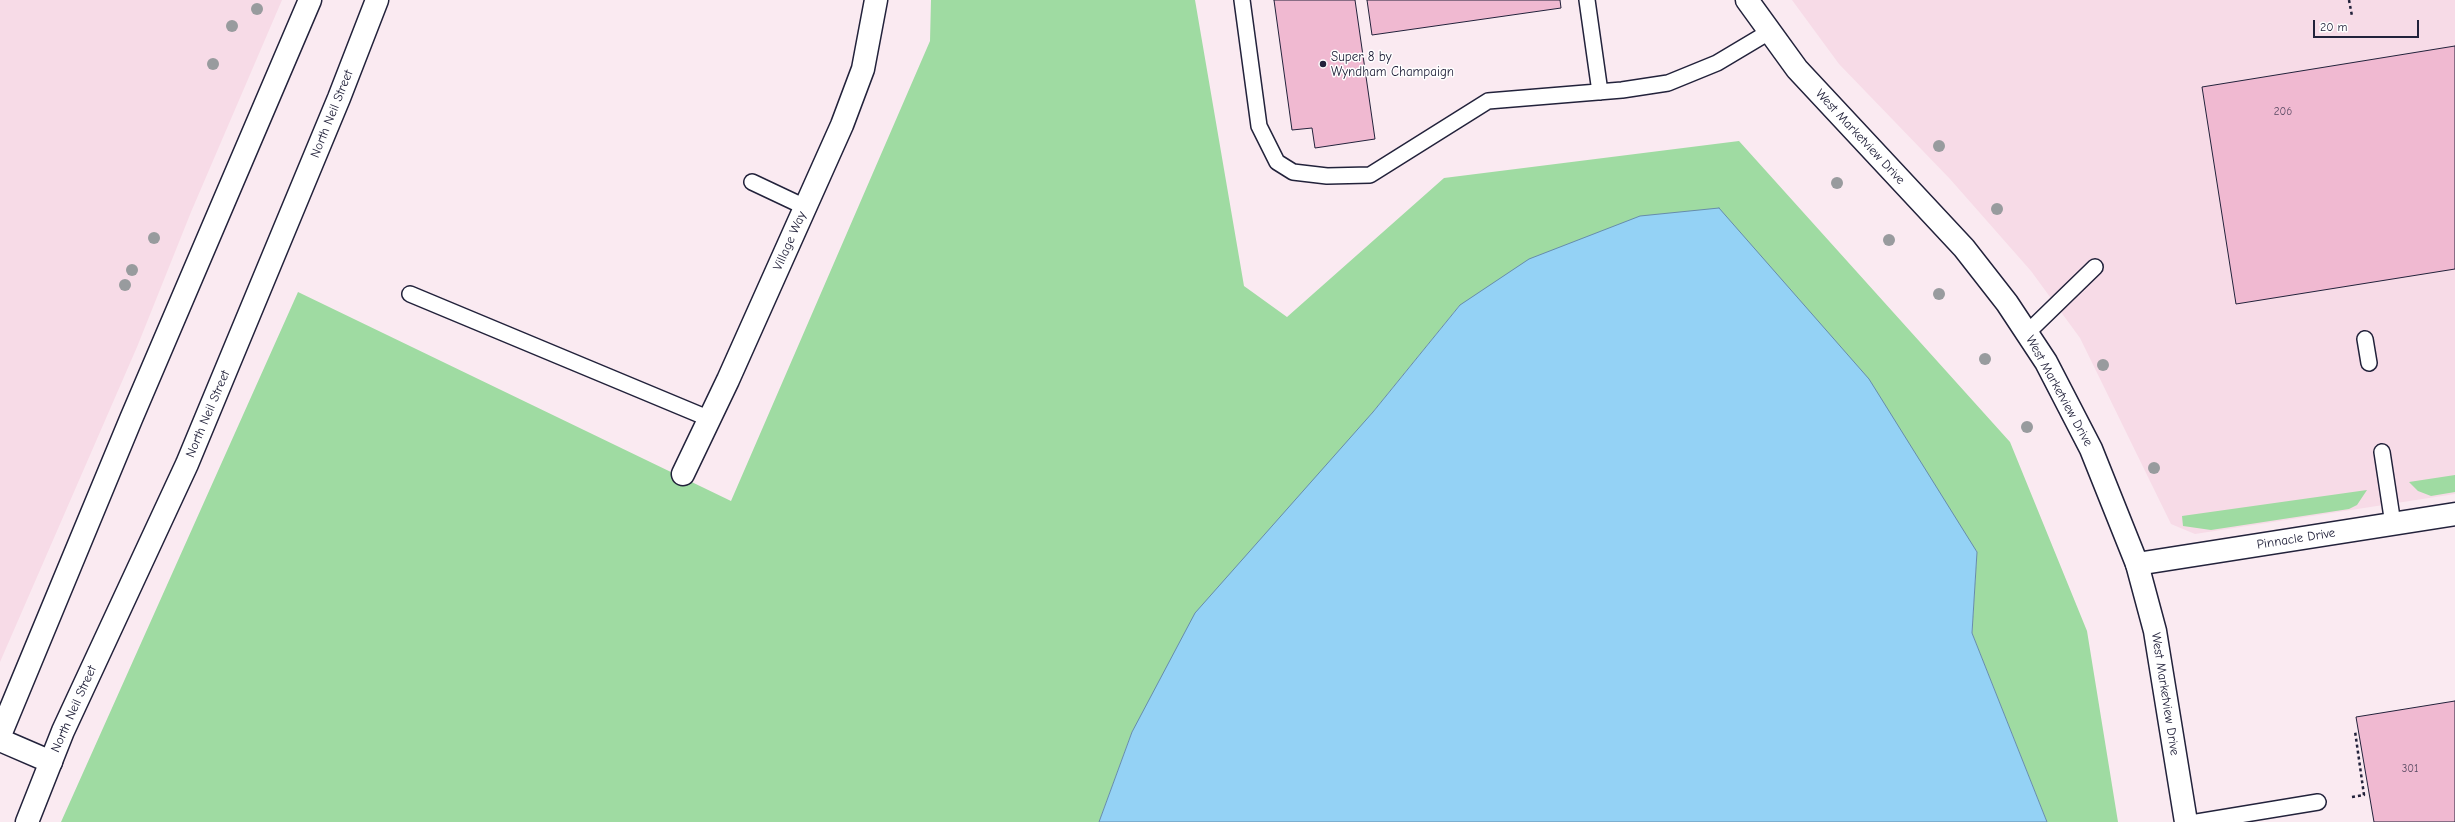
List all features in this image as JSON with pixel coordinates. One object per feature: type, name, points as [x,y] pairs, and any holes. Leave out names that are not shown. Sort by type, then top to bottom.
[{"type":"main road","points":[[0,735],[147,382],[310,0]]},
{"type":"main road","name":"North Neil Street","points":[[27,822],[51,762],[187,464],[339,98],[377,0]]},
{"type":"main road","name":"Village Way","points":[[683,474],[710,419],[842,125],[863,69],[876,0]]},
{"type":"main road","name":"West Marketview Drive","points":[[1747,0],[1797,70],[1964,248],[2007,303],[2046,362],[2091,449],[2137,564],[2155,631],[2186,822]]},
{"type":"main road","name":"Pinnacle Drive","points":[[2137,564],[2455,514]]},
{"type":"main road","points":[[0,740],[51,762]]},
{"type":"lane","points":[[1242,0],[1259,126],[1277,162],[1293,172],[1327,176],[1370,174],[1488,100],[1600,92],[1668,82],[1716,63],[1769,32]]},
{"type":"lane","points":[[1588,0],[1600,92]]},
{"type":"lane","points":[[752,182],[805,207]]},
{"type":"lane","points":[[2027,333],[2095,267]]},
{"type":"lane","points":[[410,294],[710,419]]},
{"type":"lane","points":[[2365,339],[2369,363]]},
{"type":"lane","points":[[2382,452],[2393,524]]},
{"type":"lane","points":[[2197,822],[2318,802]]},
{"type":"path","points":[[2349,0],[2352,16]]},
{"type":"path","points":[[2352,797],[2364,795],[2355,731]]},
{"type":"shaded area","points":[[0,0],[282,0],[191,212],[137,347],[0,662]]},
{"type":"shaded area","points":[[1792,0],[2455,0],[2455,494],[2195,534],[2171,524],[2080,338],[2031,271],[1950,179],[1839,64]]},
{"type":"green space","points":[[931,0],[1195,0],[1244,286],[1287,317],[1444,178],[1739,141],[2010,442],[2087,631],[2118,822],[2047,822],[1972,633],[1977,551],[1460,305],[1373,412],[1132,732],[1099,822],[61,822],[298,292],[731,501],[930,41]]},
{"type":"green space","points":[[2455,475],[2455,492],[2431,496],[2418,491],[2409,482]]},
{"type":"green space","points":[[2367,490],[2357,505],[2349,509],[2211,530],[2183,526],[2182,516]]},
{"type":"water","points":[[1719,208],[1869,379],[1977,552],[1972,633],[2047,822],[1099,822],[1132,732],[1195,613],[1373,412],[1460,305],[1529,259],[1640,216]]},
{"type":"building","name":"Super 8 by Wyndham Champaign","points":[[1274,0],[1355,0],[1375,139],[1315,148],[1312,128],[1292,130]]},
{"type":"building","name":"Super 8 by Wyndham Champaign","points":[[1367,0],[1560,0],[1561,8],[1372,35]]},
{"type":"building","points":[[2455,46],[2455,269],[2236,304],[2202,87]]},
{"type":"building","points":[[2455,701],[2455,822],[2374,822],[2356,717]]},
{"type":"place","name":"Super 8 by Wyndham Champaign","points":[[1323,64]]}]
